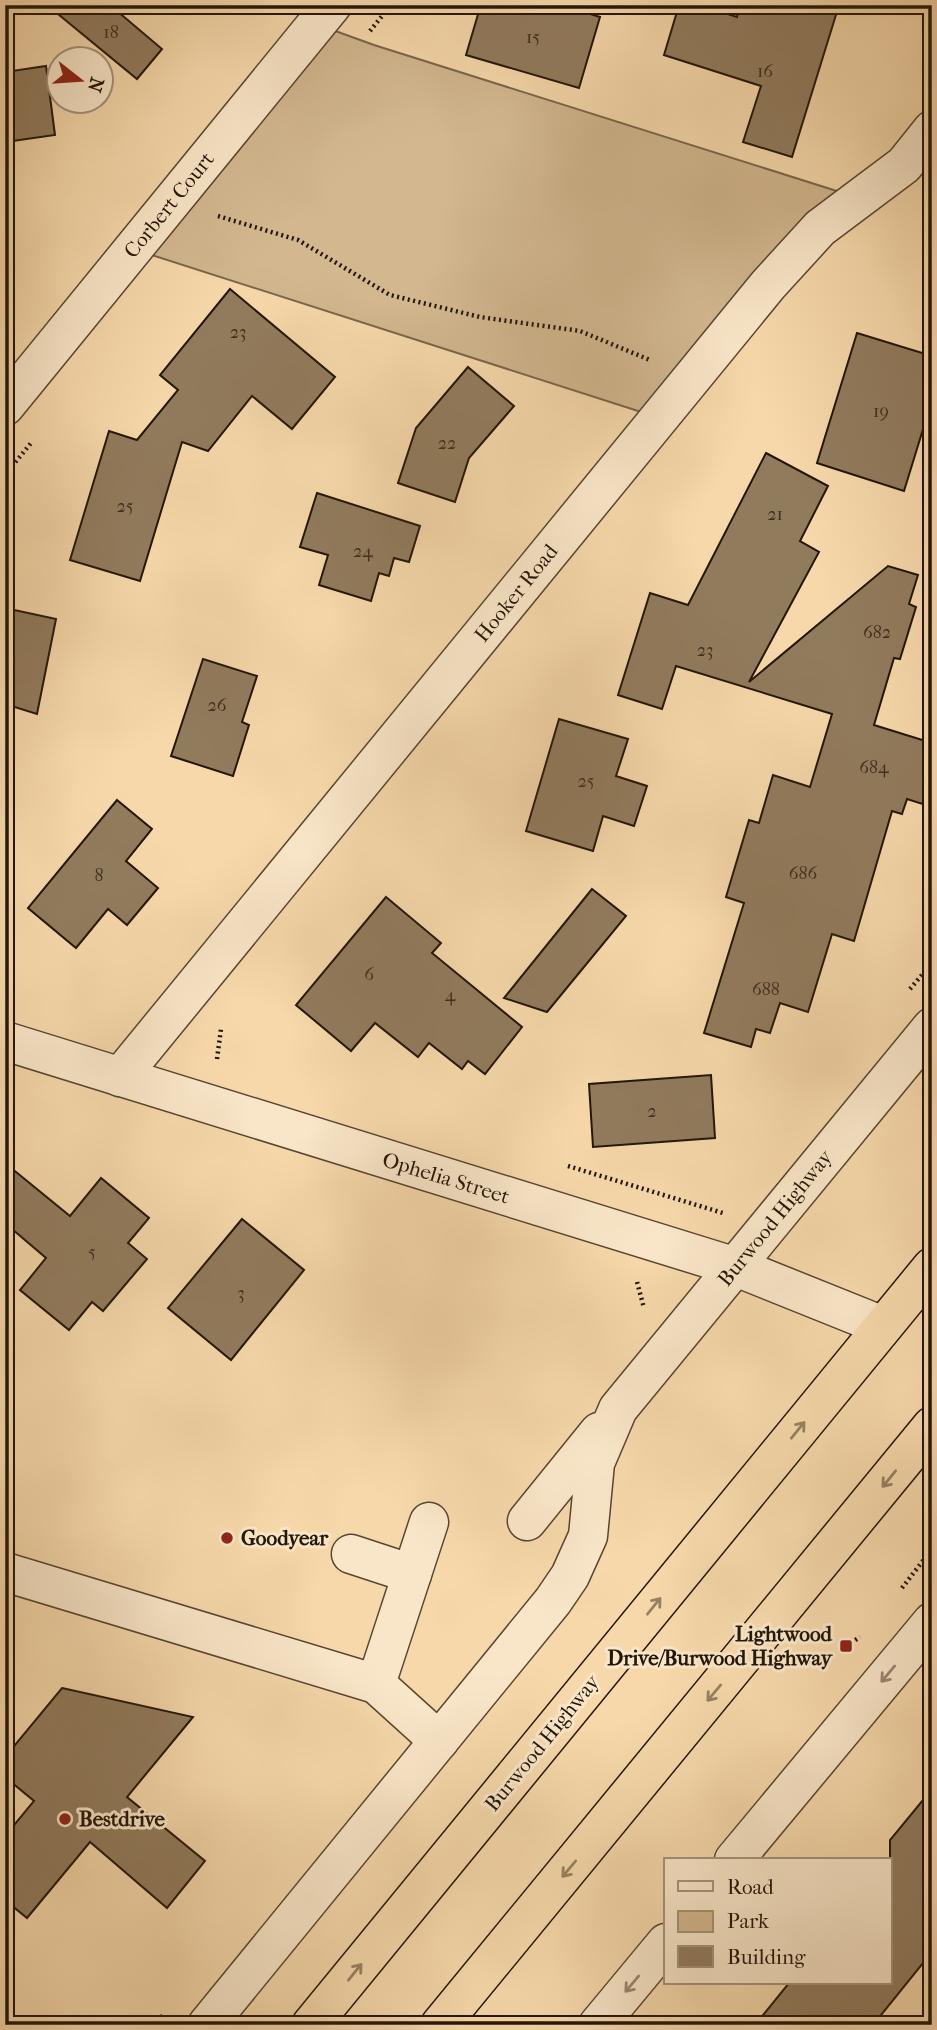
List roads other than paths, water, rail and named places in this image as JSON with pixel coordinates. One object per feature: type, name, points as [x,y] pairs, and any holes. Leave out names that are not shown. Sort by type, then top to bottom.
[{"type":"highway","name":"Burwood Highway","points":[[311,2025],[932,1266]]},
{"type":"highway","points":[[440,2025],[932,1426]]},
{"type":"street","name":"Corbert Court","points":[[5,406],[332,5]]},
{"type":"street","name":"Hooker Road","points":[[120,1077],[768,285],[820,228],[904,165],[932,130]]},
{"type":"street","name":"Burwood Highway","points":[[527,1521],[932,1027]]},
{"type":"street","name":"Ophelia Street","points":[[5,1041],[736,1267],[883,1326]]},
{"type":"street","name":"Burwood Highway","points":[[207,2025],[570,1576],[588,1536],[595,1463],[618,1409]]},
{"type":"street","points":[[376,1684],[429,1522]]},
{"type":"street","points":[[351,1554],[412,1574]]},
{"type":"street","points":[[5,1572],[263,1636],[376,1684],[439,1741]]},
{"type":"street","points":[[736,1858],[932,1622]]},
{"type":"street","points":[[598,2025],[664,1945]]},
{"type":"place","name":"Goodyear","points":[[227,1538]]},
{"type":"place","name":"Lightwood Drive/Burwood Highway","points":[[846,1646]]},
{"type":"place","name":"Bestdrive","points":[[65,1819]]}]
